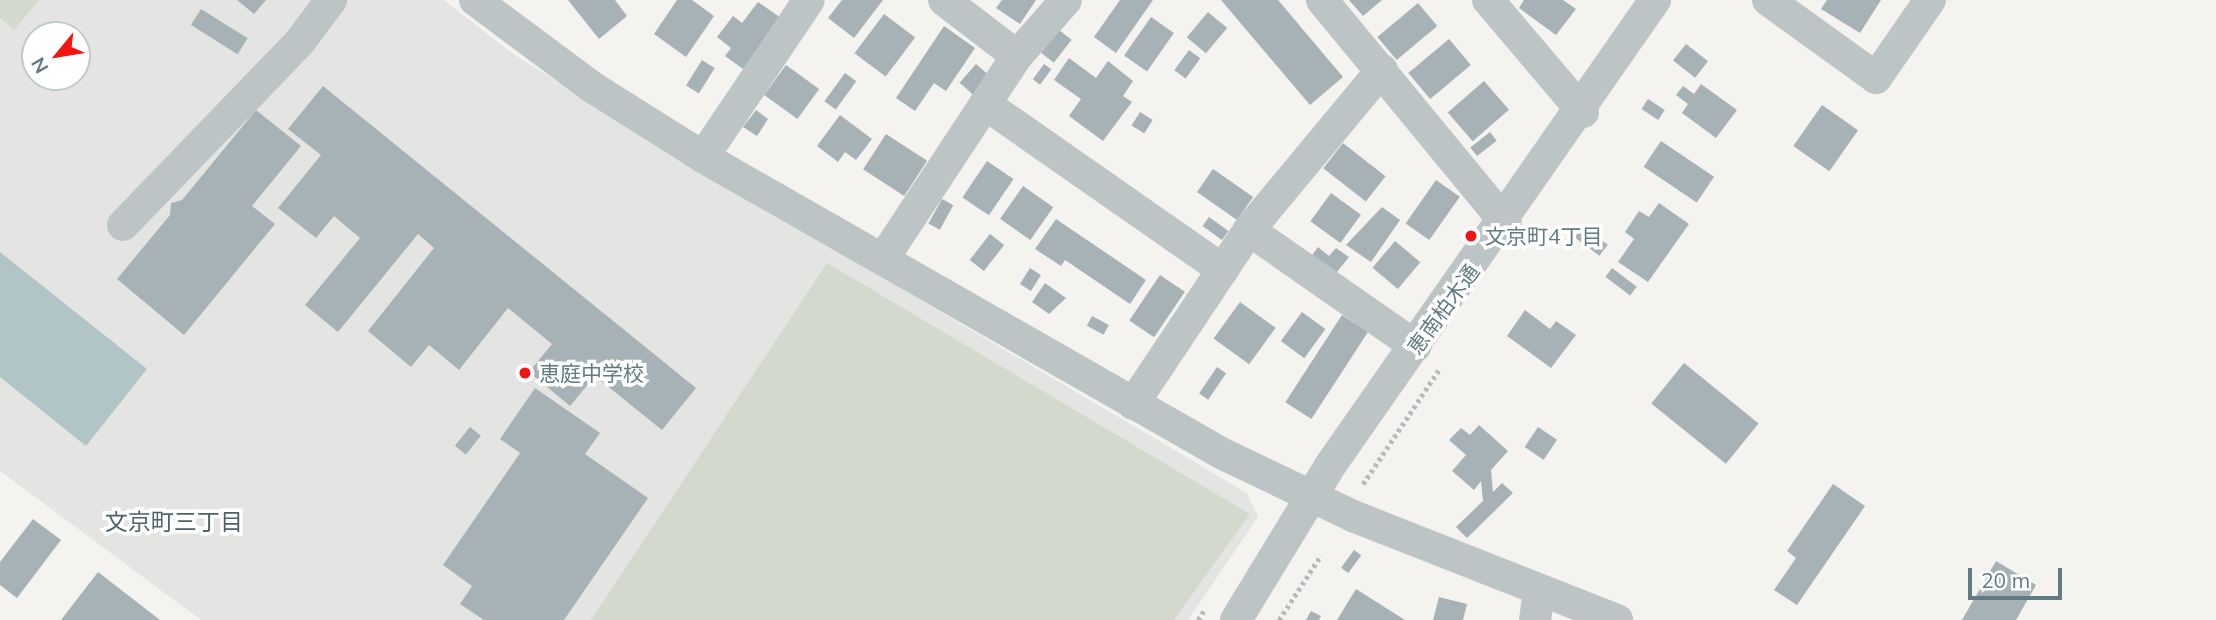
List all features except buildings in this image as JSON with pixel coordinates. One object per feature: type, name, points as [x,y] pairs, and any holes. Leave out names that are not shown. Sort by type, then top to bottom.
[{"type":"street","points":[[123,225],[299,43],[331,0]]},
{"type":"street","points":[[703,157],[809,0]]},
{"type":"street","points":[[944,0],[1017,55]]},
{"type":"street","points":[[883,259],[1017,55],[1066,0]]},
{"type":"street","points":[[1322,0],[1506,223]]},
{"type":"street","points":[[1488,0],[1583,112]]},
{"type":"street","name":"恵南柏木通","points":[[1236,620],[1313,498],[1415,346],[1506,223],[1583,112],[1655,0]]},
{"type":"street","points":[[1768,0],[1876,78],[1930,0]]},
{"type":"street","points":[[492,5],[703,157],[1133,404],[1313,498],[1537,605],[1617,620]]},
{"type":"street","points":[[1133,404],[1249,230],[1382,70]]},
{"type":"street","points":[[985,104],[1223,270]]},
{"type":"street","points":[[1249,230],[1415,346]]},
{"type":"path","points":[[1279,620],[1321,555]]},
{"type":"shaded area","name":"恵庭中学校","points":[[0,0],[444,0],[513,54],[717,180],[1247,493],[1258,517],[1188,620],[201,620],[0,471]]},
{"type":"shaded area","points":[[0,0],[39,0],[14,30],[0,18]]},
{"type":"shaded area","points":[[0,252],[147,369],[86,446],[0,377]]},
{"type":"shaded area","points":[[827,263],[1250,514],[1174,620],[591,620]]},
{"type":"place","name":"文京町4丁目","points":[[1471,236]]},
{"type":"place","name":"恵庭中学校","points":[[525,373]]},
{"type":"district","name":"文京町三丁目","points":[[174,522]]}]
